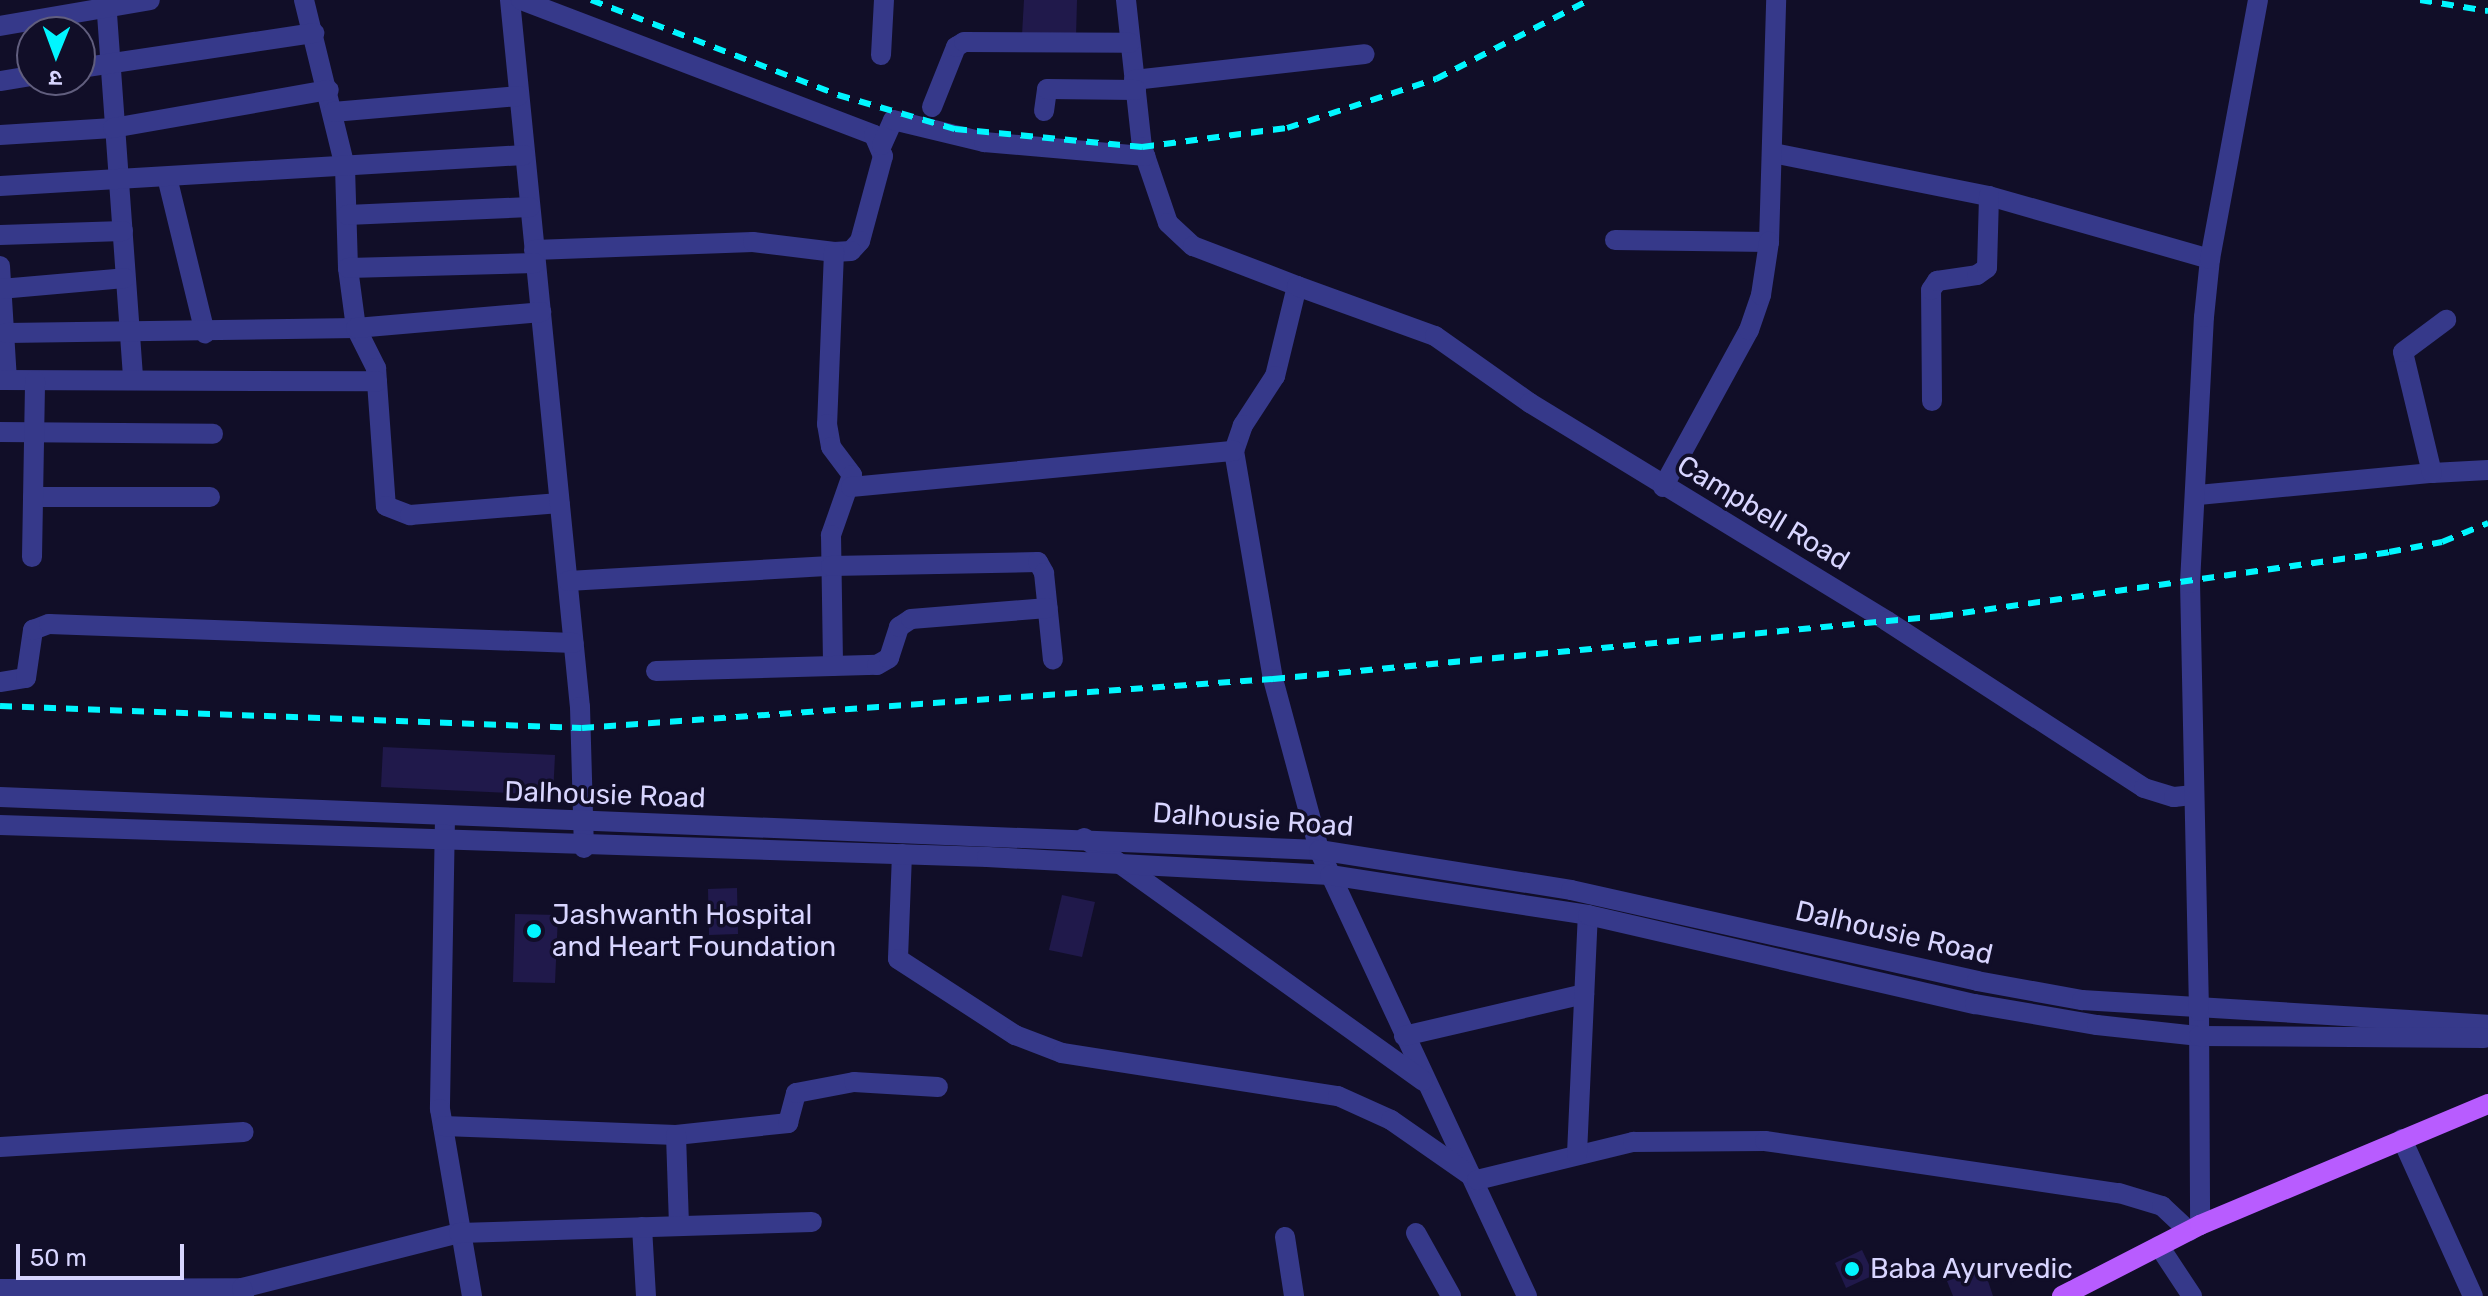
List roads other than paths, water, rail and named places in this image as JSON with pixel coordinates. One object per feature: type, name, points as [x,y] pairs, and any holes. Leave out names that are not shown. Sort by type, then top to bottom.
[{"type":"main road","points":[[2062,1296],[2194,1228],[2488,1104]]},
{"type":"street","points":[[0,26],[106,3],[150,0]]},
{"type":"street","points":[[304,0],[329,90],[345,167],[348,268],[356,328],[372,357],[377,381],[390,511],[410,515],[560,503]]},
{"type":"street","points":[[510,0],[574,643],[584,848]]},
{"type":"street","points":[[521,0],[874,135],[882,145]]},
{"type":"street","points":[[881,55],[884,0]]},
{"type":"street","name":"Campbell Road","points":[[1126,0],[1145,156],[1177,235],[1220,258],[1435,336],[1663,487],[1887,621],[2144,788],[2174,797],[2194,795]]},
{"type":"street","points":[[1663,487],[1749,330],[1761,295],[1769,242],[1776,0]]},
{"type":"street","points":[[2194,1228],[2199,1011],[2190,583],[2198,495],[2210,259],[2258,0]]},
{"type":"street","points":[[106,3],[133,380]]},
{"type":"street","points":[[96,65],[314,33]]},
{"type":"street","points":[[932,107],[956,47],[964,42],[1130,43]]},
{"type":"street","points":[[1044,111],[1047,89],[1135,85],[1365,54]]},
{"type":"street","points":[[0,135],[113,128],[329,90]]},
{"type":"street","points":[[333,112],[518,96]]},
{"type":"street","points":[[348,268],[753,242],[834,252],[851,251],[860,241],[882,145],[893,120],[984,142],[1145,156]]},
{"type":"street","points":[[1773,153],[1989,196],[2210,259]]},
{"type":"street","points":[[0,186],[524,155]]},
{"type":"street","points":[[167,177],[205,333]]},
{"type":"street","points":[[1932,401],[1931,290],[1937,281],[1977,275],[1987,268],[1989,196]]},
{"type":"street","points":[[347,215],[530,207]]},
{"type":"street","points":[[0,235],[123,231]]},
{"type":"street","points":[[1615,240],[1769,242]]},
{"type":"street","points":[[833,666],[833,524],[851,487],[850,467],[831,447],[827,424],[834,252]]},
{"type":"street","points":[[0,266],[6,333],[3,380],[377,381]]},
{"type":"street","points":[[2,288],[125,278]]},
{"type":"street","points":[[1297,286],[1275,376],[1243,425],[1234,451],[1273,679],[1319,850],[1404,1036],[1477,1180],[1527,1296]]},
{"type":"street","points":[[6,333],[205,333],[356,328],[541,312]]},
{"type":"street","points":[[2432,473],[2403,352],[2446,320]]},
{"type":"street","points":[[32,557],[35,381]]},
{"type":"street","points":[[0,432],[213,434]]},
{"type":"street","points":[[851,487],[1234,451]]},
{"type":"street","points":[[2198,495],[2488,470]]},
{"type":"street","points":[[33,497],[210,497]]},
{"type":"street","points":[[568,581],[831,566],[1038,562],[1048,608],[1053,660]]},
{"type":"street","points":[[656,671],[885,663],[899,627],[918,616],[1048,608]]},
{"type":"street","points":[[0,682],[26,678],[33,630],[49,624],[574,643]]},
{"type":"street","name":"Dalhousie Road","points":[[0,797],[445,828],[584,848],[902,854],[1330,875],[1588,915],[2042,1016],[2199,1036],[2488,1038]]},
{"type":"street","name":"Dalhousie Road","points":[[0,825],[445,828],[585,822],[1084,838],[1319,850],[1571,890],[1834,950],[2082,1000],[2199,1011],[2488,1025]]},
{"type":"street","points":[[445,828],[443,1126],[472,1296]]},
{"type":"street","points":[[1084,838],[1427,1084]]},
{"type":"street","points":[[902,854],[898,959],[1015,1035],[1062,1053],[1338,1096],[1391,1120],[1477,1180],[1577,1154],[1675,1138],[1765,1141],[1878,1154],[2119,1193],[2162,1206],[2194,1228]]},
{"type":"street","points":[[1577,1154],[1588,915]]},
{"type":"street","points":[[1829,971],[1834,950]]},
{"type":"street","points":[[1404,1036],[1584,994]]},
{"type":"street","points":[[443,1126],[676,1135],[788,1123],[796,1093],[854,1082],[938,1087]]},
{"type":"street","points":[[0,1147],[244,1132]]},
{"type":"street","points":[[676,1135],[679,1226]]},
{"type":"street","points":[[2402,1139],[2473,1296]]},
{"type":"street","points":[[0,1289],[32,1293],[243,1292],[459,1233],[812,1222]]},
{"type":"street","points":[[642,1227],[646,1296]]},
{"type":"street","points":[[1416,1233],[1451,1296]]},
{"type":"street","points":[[1285,1237],[1294,1296]]},
{"type":"street","points":[[2159,1246],[2192,1296]]},
{"type":"railway","points":[[591,0],[838,95],[955,129],[1142,147],[1287,128],[1436,79],[1589,0]]},
{"type":"railway","points":[[2420,0],[2488,11]]},
{"type":"railway","points":[[0,706],[582,728],[1273,679],[1941,616],[2389,552],[2442,542],[2488,523]]},
{"type":"place","name":"Jashwanth Hospital and Heart Foundation","points":[[534,931]]},
{"type":"place","name":"Baba Ayurvedic","points":[[1852,1269]]}]
